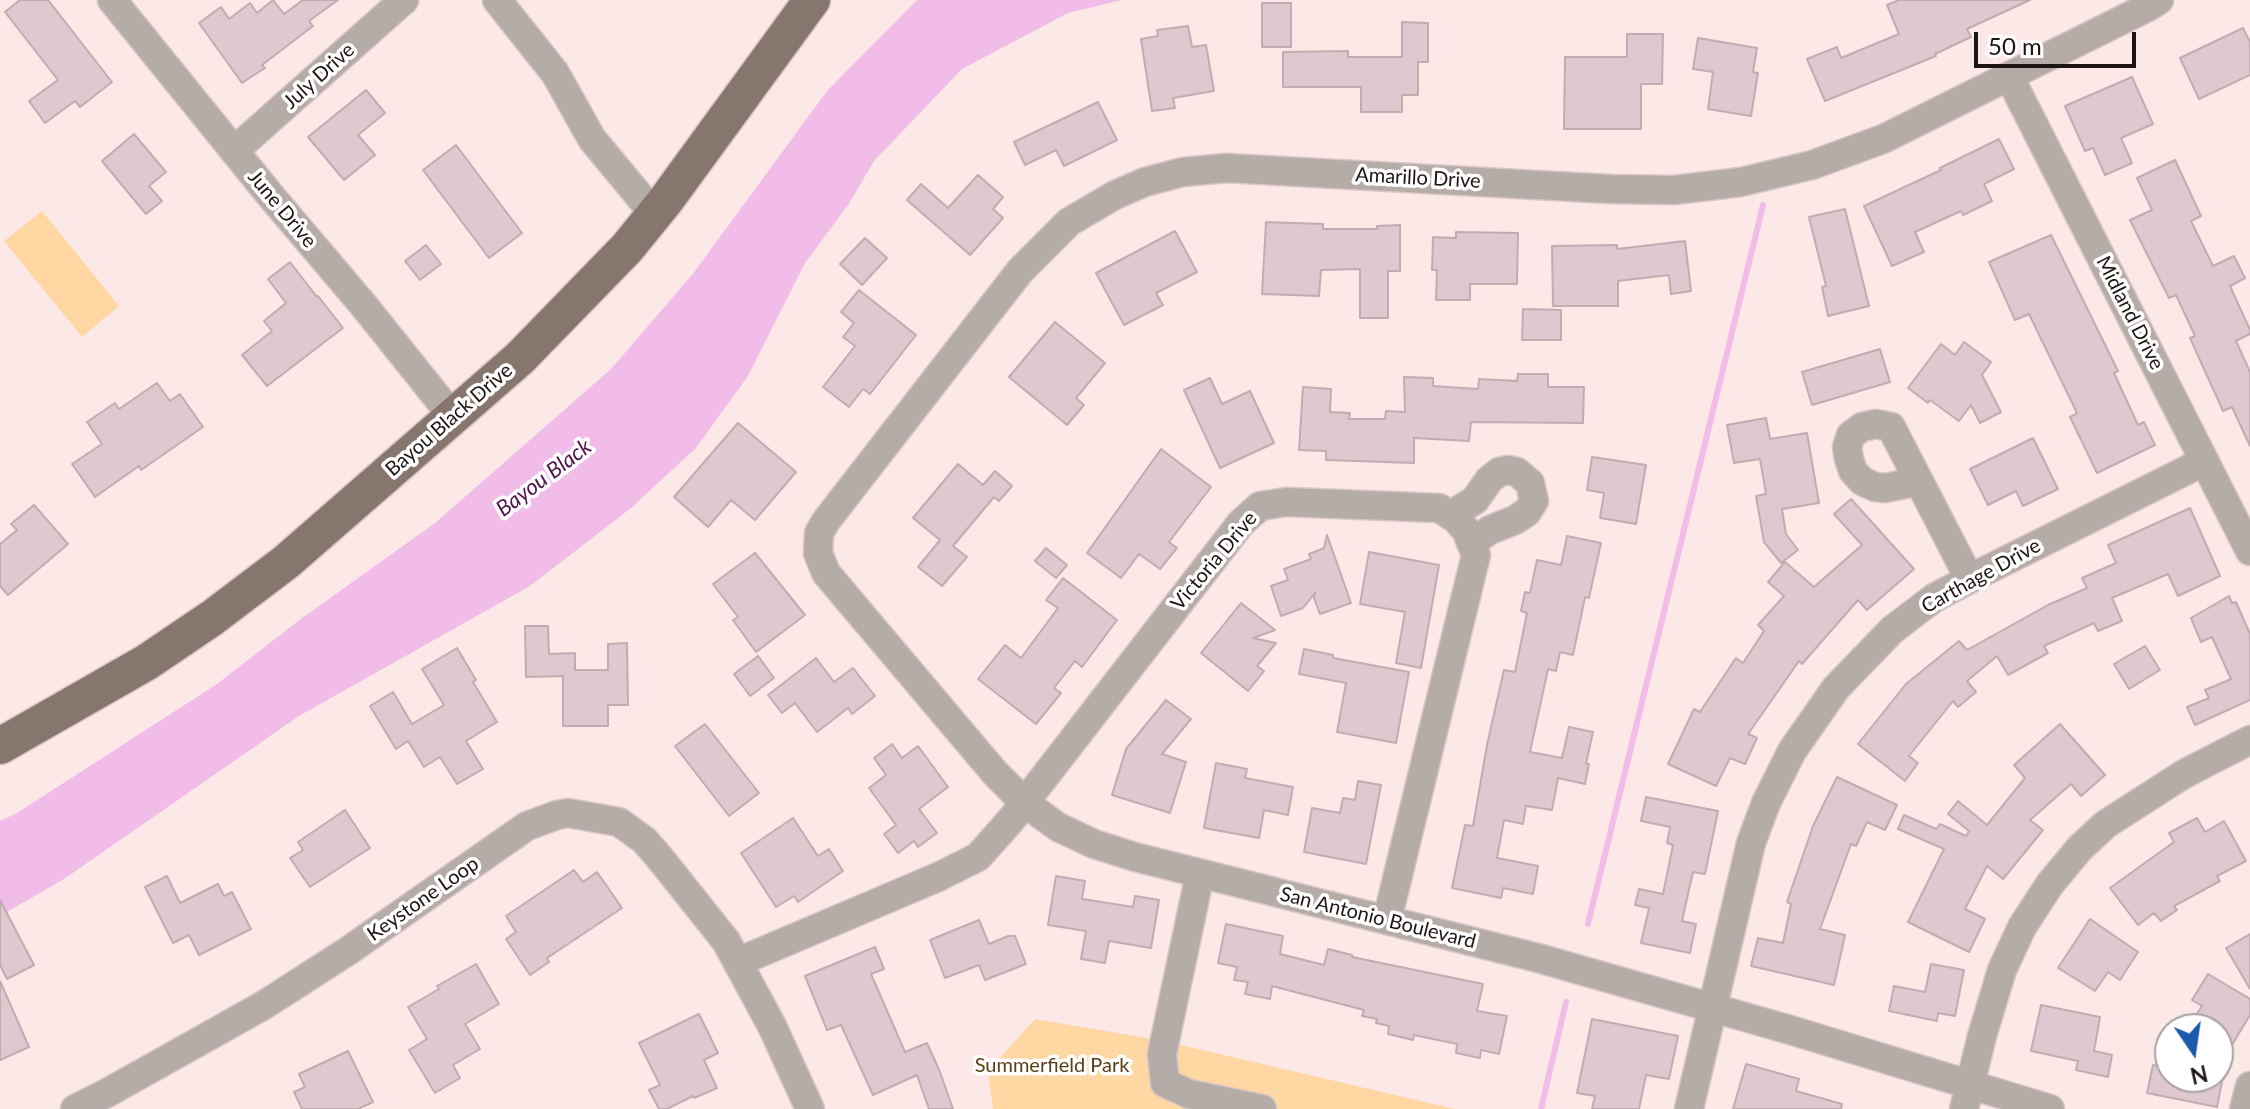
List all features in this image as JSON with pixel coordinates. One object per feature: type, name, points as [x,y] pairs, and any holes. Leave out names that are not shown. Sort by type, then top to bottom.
[{"type":"main road","name":"Bayou Black Drive","points":[[0,746],[147,662],[212,618],[286,562],[520,358],[655,215],[812,0]]},
{"type":"street","name":"June Drive","points":[[112,0],[453,417]]},
{"type":"street","name":"July Drive","points":[[234,151],[404,0]]},
{"type":"street","points":[[497,0],[555,73],[592,139],[655,215]]},
{"type":"street","name":"Amarillo Drive","points":[[818,553],[819,533],[826,521],[1020,271],[1069,222],[1115,195],[1145,182],[1183,172],[1226,168],[1610,189],[1674,190],[1728,184],[1812,165],[1883,139],[2159,0]]},
{"type":"street","name":"Midland Drive","points":[[2009,76],[2250,551]]},
{"type":"street","name":"Carthage Drive","points":[[1689,1109],[1751,843],[1766,803],[1792,751],[1836,688],[1892,630],[1934,598],[2189,469],[2203,459]]},
{"type":"street","points":[[1387,920],[1476,555],[1471,543],[1466,530],[1451,515],[1475,500],[1499,472],[1517,472],[1530,483],[1534,501],[1527,512],[1471,543]]},
{"type":"street","points":[[1917,479],[1969,578]]},
{"type":"street","name":"Victoria Drive","points":[[738,962],[978,857],[1025,803],[1241,523],[1260,506],[1286,502],[1439,508],[1451,515]]},
{"type":"street","name":"San Antonio Boulevard","points":[[818,553],[826,573],[995,773],[1025,803],[1058,827],[1094,844],[1200,874],[1511,950],[1714,1008],[1967,1097],[2050,1109]]},
{"type":"street","points":[[1967,1097],[2002,970],[2022,927],[2050,884],[2080,848],[2106,824],[2184,774],[2250,740]]},
{"type":"street","name":"Keystone Loop","points":[[75,1109],[264,1005],[348,951],[527,826],[568,813],[619,822],[644,840],[726,941],[772,1026],[810,1109]]},
{"type":"street","points":[[1200,874],[1162,1054],[1165,1083],[1189,1094],[1262,1109]]},
{"type":"street","points":[[2244,1109],[2250,1086]]},
{"type":"green space","points":[[42,211],[119,306],[82,337],[4,241]]},
{"type":"green space","name":"Summerfield Park","points":[[1035,1019],[1164,1041],[1455,1109],[993,1109],[988,1071]]},
{"type":"water","name":"Bayou Black","points":[[917,0],[1122,0],[1068,13],[962,69],[874,161],[848,205],[805,263],[748,376],[696,448],[631,508],[530,586],[299,716],[64,879],[0,916],[0,821],[217,684],[298,621],[435,523],[611,369],[692,275],[827,91]]},
{"type":"building","points":[[20,0],[48,0],[112,82],[80,107],[75,101],[45,123],[29,101],[58,80],[5,12]]},
{"type":"building","points":[[273,0],[284,14],[303,0],[338,0],[309,21],[313,26],[262,65],[265,68],[242,83],[199,23],[221,7],[229,19],[250,3],[257,13]]},
{"type":"building","points":[[1899,0],[2030,0],[1967,29],[1971,37],[1936,56],[1825,101],[1807,59],[1837,47],[1841,58],[1899,34],[1887,5]]},
{"type":"building","points":[[1262,3],[1291,3],[1291,47],[1262,47]]},
{"type":"building","points":[[1402,22],[1428,23],[1428,62],[1418,62],[1418,95],[1402,95],[1402,112],[1361,112],[1361,87],[1283,87],[1283,52],[1348,51],[1348,57],[1402,57]]},
{"type":"building","points":[[1188,26],[1192,47],[1206,45],[1214,91],[1173,98],[1175,108],[1152,111],[1141,39],[1158,36],[1157,30]]},
{"type":"building","points":[[2243,28],[2250,42],[2250,75],[2199,99],[2180,58]]},
{"type":"building","points":[[1627,34],[1663,34],[1662,84],[1641,84],[1641,129],[1564,129],[1565,57],[1627,57]]},
{"type":"building","points":[[1698,38],[1757,48],[1753,72],[1758,73],[1751,116],[1708,109],[1713,72],[1693,69]]},
{"type":"building","points":[[2132,77],[2153,124],[2121,138],[2132,163],[2105,175],[2093,148],[2085,151],[2065,106]]},
{"type":"building","points":[[366,90],[385,113],[358,135],[375,155],[344,180],[308,137]]},
{"type":"building","points":[[1098,102],[1117,140],[1064,166],[1056,150],[1025,165],[1014,142]]},
{"type":"building","points":[[134,134],[166,172],[149,186],[162,201],[146,214],[102,161]]},
{"type":"building","points":[[1999,139],[2014,169],[1984,184],[1992,201],[1915,232],[1924,252],[1892,266],[1864,206]]},
{"type":"building","points":[[456,145],[522,233],[489,258],[423,170]]},
{"type":"building","points":[[2175,160],[2201,216],[2191,221],[2213,266],[2234,256],[2245,278],[2230,286],[2250,330],[2250,334],[2236,341],[2250,372],[2250,446],[2232,407],[2223,411],[2190,338],[2195,336],[2176,295],[2169,298],[2130,220],[2152,210],[2137,178]]},
{"type":"building","points":[[978,175],[1003,197],[993,209],[1003,218],[970,255],[907,200],[921,184],[948,208]]},
{"type":"building","points":[[1845,209],[1869,306],[1828,316],[1822,287],[1826,286],[1809,217]]},
{"type":"building","points":[[1266,222],[1323,224],[1323,229],[1377,229],[1377,226],[1400,225],[1400,271],[1388,271],[1388,318],[1360,318],[1360,269],[1321,270],[1319,296],[1262,294]]},
{"type":"building","points":[[1175,231],[1197,272],[1156,293],[1163,305],[1124,325],[1096,273]]},
{"type":"building","points":[[1456,232],[1518,233],[1517,284],[1470,284],[1470,300],[1436,300],[1437,270],[1432,270],[1433,237],[1456,238]]},
{"type":"building","points":[[2051,235],[2118,371],[2114,373],[2138,425],[2144,422],[2155,445],[2097,473],[2070,417],[2077,413],[2029,314],[2015,320],[1989,262]]},
{"type":"building","points":[[865,238],[887,258],[862,285],[840,264]]},
{"type":"building","points":[[1685,241],[1691,291],[1671,294],[1669,275],[1618,281],[1618,306],[1553,306],[1552,246],[1617,245],[1617,249]]},
{"type":"building","points":[[426,245],[441,264],[420,280],[405,261]]},
{"type":"building","points":[[290,262],[343,328],[267,386],[242,355],[272,331],[264,321],[286,303],[268,279]]},
{"type":"building","points":[[859,290],[916,335],[870,394],[863,389],[849,407],[823,387],[855,346],[843,337],[854,323],[841,312]]},
{"type":"building","points":[[1523,309],[1561,310],[1561,340],[1522,340]]},
{"type":"building","points":[[1055,322],[1105,363],[1076,398],[1084,405],[1067,425],[1009,377]]},
{"type":"building","points":[[1964,342],[1991,362],[1982,375],[2001,412],[1980,423],[1971,405],[1959,421],[1908,388],[1941,344],[1955,355]]},
{"type":"building","points":[[1880,349],[1890,382],[1812,405],[1802,372]]},
{"type":"building","points":[[1518,374],[1548,374],[1548,387],[1584,387],[1583,423],[1471,422],[1469,441],[1414,438],[1414,463],[1326,460],[1326,451],[1299,450],[1303,387],[1331,389],[1330,412],[1350,413],[1349,419],[1385,419],[1386,411],[1405,412],[1404,377],[1433,378],[1433,386],[1478,389],[1479,379],[1517,381]]},
{"type":"building","points":[[1210,378],[1222,404],[1250,391],[1274,443],[1220,468],[1184,390]]},
{"type":"building","points":[[157,383],[170,401],[180,394],[203,427],[95,497],[72,464],[102,444],[87,422],[115,403],[119,409]]},
{"type":"building","points":[[1766,418],[1770,439],[1807,433],[1819,503],[1782,509],[1786,534],[1798,550],[1781,563],[1764,542],[1756,496],[1766,494],[1760,459],[1734,463],[1727,425]]},
{"type":"building","points":[[738,423],[796,472],[755,520],[731,500],[708,527],[674,497]]},
{"type":"building","points":[[2033,438],[2058,489],[2023,506],[2016,491],[1988,505],[1970,469]]},
{"type":"building","points":[[1161,449],[1211,487],[1169,542],[1177,548],[1160,569],[1139,554],[1121,578],[1087,553]]},
{"type":"building","points":[[1592,457],[1646,465],[1636,524],[1600,518],[1604,493],[1587,490]]},
{"type":"building","points":[[958,464],[983,485],[995,471],[1012,486],[999,501],[994,497],[953,546],[967,557],[942,586],[918,567],[940,540],[913,518]]},
{"type":"building","points":[[1851,499],[1914,569],[1867,610],[1858,600],[1802,664],[1799,661],[1748,734],[1757,738],[1745,764],[1730,758],[1716,786],[1668,764],[1694,709],[1700,712],[1736,658],[1743,663],[1764,631],[1758,625],[1784,596],[1768,582],[1785,562],[1814,587],[1862,545],[1834,514]]},
{"type":"building","points":[[34,505],[68,544],[8,595],[0,586],[0,544],[17,530],[11,524]]},
{"type":"building","points":[[2190,508],[2220,576],[2178,596],[2168,574],[2112,598],[2122,621],[2098,631],[2094,623],[2044,646],[2048,653],[2008,675],[1997,656],[1967,681],[1976,692],[1958,707],[1953,701],[1909,756],[1918,763],[1905,781],[1858,744],[1906,684],[1959,641],[1967,650],[2048,605],[2087,588],[2082,578],[2116,563],[2108,545]]},
{"type":"building","points":[[1327,535],[1351,603],[1320,614],[1315,593],[1303,608],[1281,616],[1271,586],[1288,580],[1284,569],[1311,559],[1309,554],[1324,548]]},
{"type":"building","points":[[1567,536],[1601,543],[1589,598],[1585,597],[1573,655],[1560,652],[1556,671],[1548,669],[1530,752],[1562,758],[1569,727],[1593,732],[1585,784],[1558,778],[1552,810],[1526,806],[1523,824],[1504,820],[1497,858],[1538,866],[1533,894],[1503,888],[1501,898],[1452,888],[1465,825],[1473,826],[1504,670],[1515,672],[1527,613],[1521,611],[1525,592],[1530,593],[1537,560],[1561,565]]},
{"type":"building","points":[[1046,548],[1067,565],[1056,578],[1035,561]]},
{"type":"building","points":[[1369,552],[1439,565],[1421,668],[1396,663],[1405,612],[1360,604]]},
{"type":"building","points":[[755,553],[805,615],[756,652],[733,620],[738,617],[713,584]]},
{"type":"building","points":[[1063,578],[1117,620],[1082,667],[1075,661],[1054,688],[1061,693],[1036,724],[978,679],[1005,645],[1021,658],[1058,608],[1046,600]]},
{"type":"building","points":[[2229,596],[2232,603],[2236,602],[2250,634],[2250,700],[2195,725],[2187,707],[2209,698],[2205,690],[2231,679],[2212,637],[2201,642],[2191,618]]},
{"type":"building","points":[[1241,603],[1275,630],[1253,638],[1276,643],[1257,666],[1264,671],[1248,691],[1201,653]]},
{"type":"building","points":[[525,626],[548,626],[549,654],[575,653],[575,670],[608,670],[608,644],[627,643],[628,705],[608,705],[608,726],[563,726],[563,676],[526,677]]},
{"type":"building","points":[[2145,646],[2160,670],[2129,689],[2114,664]]},
{"type":"building","points":[[457,648],[497,722],[466,741],[483,769],[457,784],[440,757],[424,767],[408,741],[396,749],[370,706],[393,692],[412,724],[444,705],[422,669]]},
{"type":"building","points":[[1304,649],[1333,655],[1333,658],[1409,672],[1396,743],[1337,732],[1346,683],[1299,674]]},
{"type":"building","points":[[758,656],[774,678],[750,696],[734,674]]},
{"type":"building","points":[[816,658],[834,682],[853,668],[875,696],[852,714],[848,708],[817,732],[795,703],[782,713],[768,695]]},
{"type":"building","points":[[1166,700],[1191,719],[1162,754],[1186,762],[1170,813],[1112,795],[1126,749]]},
{"type":"building","points":[[705,724],[759,793],[729,816],[675,746]]},
{"type":"building","points":[[2060,724],[2105,775],[2081,796],[2071,784],[2030,820],[2043,830],[2003,879],[1987,866],[1965,909],[1985,919],[1969,952],[1908,922],[1944,849],[1898,829],[1904,815],[1936,829],[1940,824],[1966,836],[1969,831],[1948,814],[1958,801],[1987,825],[2025,778],[2014,765]]},
{"type":"building","points":[[892,744],[902,758],[918,746],[948,787],[919,809],[937,833],[918,847],[914,841],[898,853],[884,834],[896,825],[869,788],[886,775],[874,758]]},
{"type":"building","points":[[1216,763],[1247,769],[1245,778],[1293,787],[1288,815],[1264,810],[1259,838],[1204,828]]},
{"type":"building","points":[[1837,777],[1897,805],[1885,830],[1867,822],[1856,846],[1851,844],[1820,929],[1845,935],[1834,985],[1751,966],[1758,938],[1783,943],[1791,904],[1787,902],[1813,826]]},
{"type":"building","points":[[1358,781],[1381,785],[1366,864],[1304,852],[1312,808],[1340,813],[1343,798],[1355,800]]},
{"type":"building","points":[[1646,797],[1718,811],[1705,874],[1693,872],[1682,921],[1696,924],[1690,953],[1641,943],[1649,908],[1635,905],[1639,889],[1663,894],[1673,845],[1667,843],[1670,827],[1641,821]]},
{"type":"building","points":[[345,810],[370,848],[310,887],[290,858],[303,850],[298,842]]},
{"type":"building","points":[[793,818],[818,856],[829,849],[843,871],[798,902],[794,896],[776,907],[741,853]]},
{"type":"building","points":[[2197,818],[2205,832],[2224,821],[2246,861],[2217,876],[2220,881],[2174,906],[2177,910],[2161,921],[2154,913],[2138,925],[2110,888],[2174,842],[2169,833]]},
{"type":"building","points":[[574,870],[583,882],[597,872],[622,908],[547,958],[549,962],[530,975],[506,939],[516,932],[506,916]]},
{"type":"building","points":[[167,876],[180,903],[218,884],[224,896],[232,892],[251,929],[199,955],[189,935],[173,943],[145,887]]},
{"type":"building","points":[[1056,876],[1085,881],[1082,899],[1133,907],[1135,896],[1159,900],[1151,948],[1109,941],[1105,963],[1081,959],[1086,931],[1048,925]]},
{"type":"building","points":[[0,900],[34,965],[7,979],[0,965]]},
{"type":"building","points":[[2090,919],[2138,952],[2120,980],[2108,972],[2095,991],[2058,968]]},
{"type":"building","points":[[979,920],[989,944],[1015,936],[1026,964],[985,980],[979,965],[945,978],[930,940]]},
{"type":"building","points":[[1226,924],[1283,936],[1280,954],[1324,965],[1328,949],[1352,957],[1483,984],[1477,1011],[1507,1016],[1499,1054],[1481,1050],[1480,1058],[1456,1053],[1457,1044],[1414,1035],[1413,1040],[1388,1034],[1389,1026],[1362,1016],[1364,1010],[1272,986],[1270,999],[1245,994],[1248,982],[1234,980],[1237,967],[1218,963]]},
{"type":"building","points":[[2250,934],[2250,989],[2226,948]]},
{"type":"building","points":[[875,947],[884,969],[871,974],[905,1052],[927,1043],[953,1109],[929,1109],[917,1075],[873,1095],[841,1025],[827,1030],[805,976]]},
{"type":"building","points":[[476,964],[499,1004],[465,1024],[480,1049],[453,1065],[460,1078],[435,1093],[409,1050],[427,1039],[408,1007]]},
{"type":"building","points":[[1931,964],[1964,970],[1955,1016],[1938,1013],[1937,1021],[1889,1011],[1894,986],[1925,992]]},
{"type":"building","points":[[2208,974],[2250,999],[2250,1015],[2234,1042],[2234,1013],[2197,1013],[2202,1006],[2192,1000]]},
{"type":"building","points":[[0,981],[29,1047],[0,1060]]},
{"type":"building","points":[[2041,1005],[2100,1017],[2094,1051],[2112,1055],[2108,1077],[2076,1070],[2078,1061],[2031,1051]]},
{"type":"building","points":[[699,1014],[718,1053],[704,1060],[717,1088],[667,1109],[659,1109],[649,1090],[660,1085],[639,1043]]},
{"type":"building","points":[[1592,1019],[1678,1036],[1669,1079],[1646,1075],[1639,1109],[1592,1109],[1595,1096],[1577,1093]]},
{"type":"building","points":[[348,1051],[373,1102],[358,1109],[302,1109],[294,1092],[305,1087],[299,1074]]},
{"type":"building","points":[[1746,1064],[1799,1079],[1796,1091],[1842,1104],[1841,1109],[1733,1109]]},
{"type":"building","points":[[2153,1065],[2154,1093],[2220,1093],[2217,1107],[2147,1093]]},
{"type":"waterway","points":[[1588,924],[1763,205]]},
{"type":"waterway","points":[[1541,1109],[1566,1002]]}]
